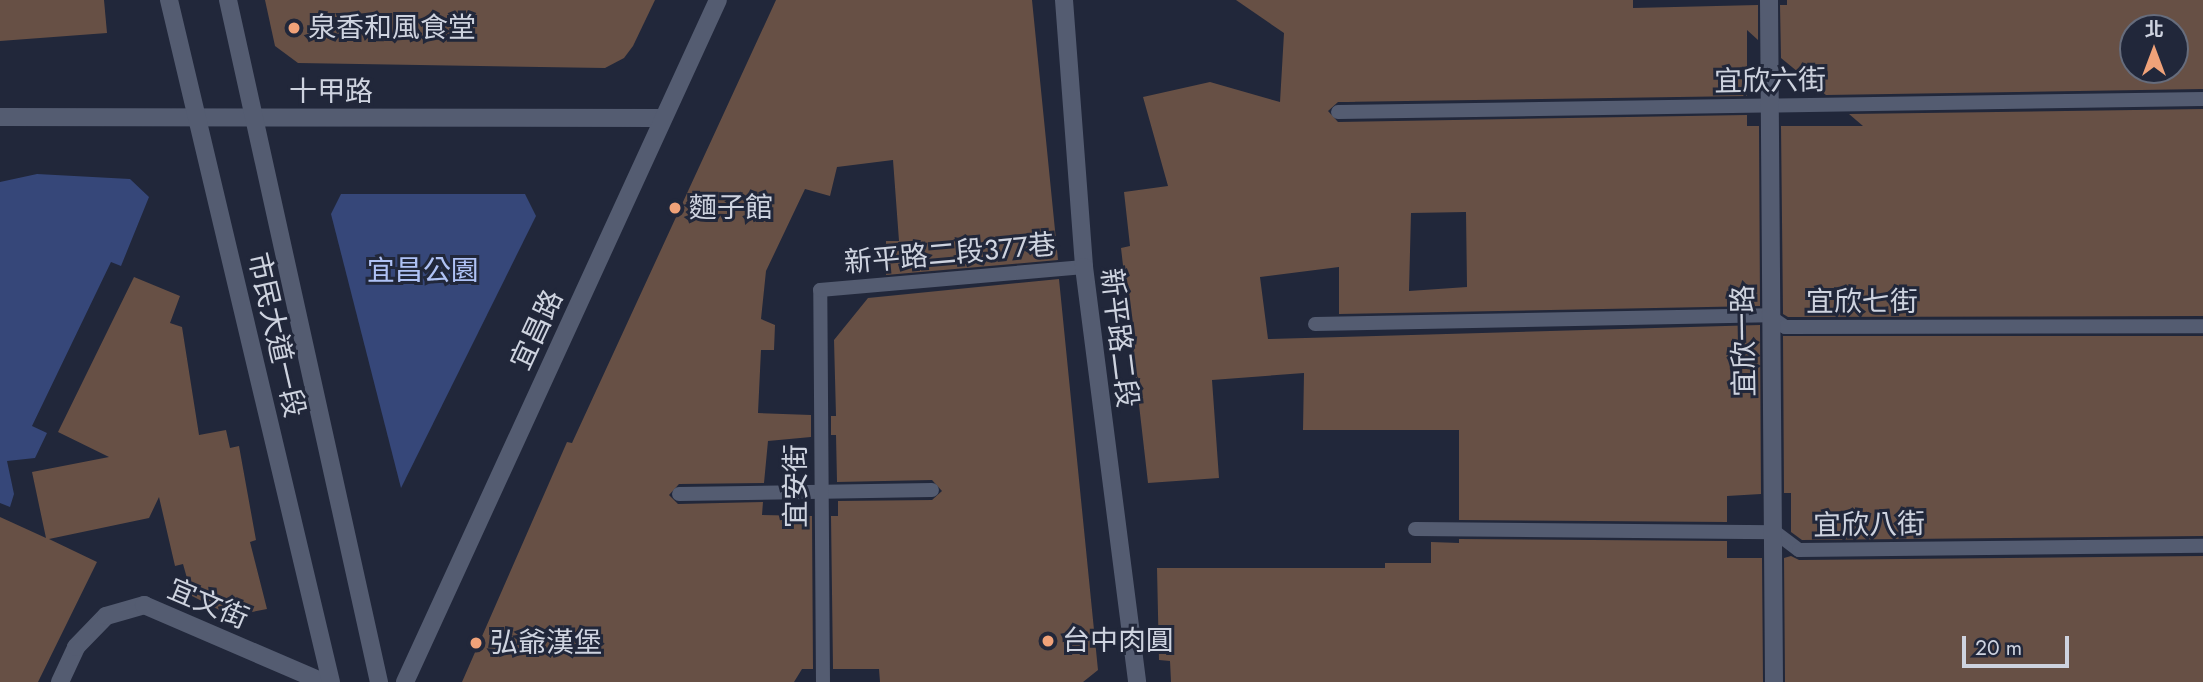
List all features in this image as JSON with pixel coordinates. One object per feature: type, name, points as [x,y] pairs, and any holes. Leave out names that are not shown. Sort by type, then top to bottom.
[{"type":"street","name":"市民大道一段","points":[[169,0],[331,682]]},
{"type":"street","name":"市民大道一段","points":[[228,0],[379,682]]},
{"type":"street","name":"宜昌路","points":[[405,682],[718,0]]},
{"type":"street","name":"新平路二段","points":[[1064,0],[1084,267],[1137,682]]},
{"type":"street","name":"宜欣一路","points":[[1769,0],[1772,105],[1768,315],[1775,532],[1774,682]]},
{"type":"street","name":"十甲路","points":[[0,117],[198,120],[663,118]]},
{"type":"street","name":"宜文街","points":[[60,682],[76,647],[106,617],[144,605],[323,682]]},
{"type":"lane","name":"宜欣六街","points":[[1338,112],[2203,99]]},
{"type":"lane","name":"新平路二段377巷","points":[[820,290],[1084,267]]},
{"type":"lane","name":"宜安街","points":[[820,290],[822,682]]},
{"type":"lane","name":"宜欣七街","points":[[1315,324],[1768,315],[1785,327],[2203,326]]},
{"type":"lane","points":[[679,494],[932,490]]},
{"type":"lane","name":"宜欣八街","points":[[1415,529],[1775,532],[1799,550],[2203,546]]},
{"type":"green space","points":[[37,174],[130,179],[149,197],[121,266],[111,262],[32,426],[47,433],[35,458],[7,461],[14,494],[10,507],[0,503],[0,182]]},
{"type":"green space","name":"宜昌公園","points":[[341,194],[525,194],[536,216],[401,488],[331,214]]},
{"type":"building","points":[[0,0],[104,0],[107,33],[0,41]]},
{"type":"building","points":[[265,0],[655,0],[633,46],[624,58],[605,68],[298,63],[275,46]]},
{"type":"building","points":[[776,0],[1032,0],[1058,260],[886,275],[886,241],[899,241],[893,160],[837,167],[830,196],[805,189],[766,271],[761,319],[775,325],[774,350],[761,350],[758,413],[811,415],[811,437],[768,441],[764,483],[679,484],[669,495],[678,504],[763,502],[762,515],[812,516],[813,669],[802,669],[794,682],[462,682],[567,442],[572,443]]},
{"type":"building","points":[[1236,0],[1633,0],[1633,8],[1758,5],[1758,40],[1747,30],[1747,96],[1338,102],[1328,111],[1338,122],[1747,115],[1747,126],[1759,126],[1760,306],[1339,314],[1339,267],[1260,277],[1268,339],[1760,325],[1761,494],[1727,496],[1727,522],[1459,520],[1459,430],[1303,430],[1304,373],[1212,380],[1219,478],[1148,483],[1121,248],[1130,246],[1124,192],[1168,186],[1143,97],[1210,82],[1280,102],[1284,33]],"holes":[[[1466,212],[1467,287],[1409,291],[1411,213]]]},
{"type":"building","points":[[1787,0],[2203,0],[2203,89],[1826,95],[1781,58],[1780,5],[1787,5]]},
{"type":"building","points":[[2203,109],[2203,316],[1788,317],[1783,314],[1781,126],[1863,126],[1849,114]]},
{"type":"building","points":[[134,277],[180,296],[170,323],[182,327],[199,435],[226,430],[230,448],[239,446],[256,540],[250,542],[267,609],[231,616],[192,596],[183,564],[175,566],[159,497],[149,518],[49,539],[97,562],[38,682],[0,682],[0,517],[46,538],[32,472],[109,457],[58,432]]},
{"type":"building","points":[[1059,279],[1098,670],[1083,682],[880,682],[879,669],[833,669],[831,516],[838,516],[838,501],[932,500],[942,491],[932,480],[837,482],[836,435],[831,435],[831,416],[836,416],[834,340],[868,298]]},
{"type":"building","points":[[1783,336],[2203,336],[2203,536],[1802,540],[1791,532],[1791,493],[1784,493]]},
{"type":"building","points":[[1459,539],[1727,541],[1727,558],[1762,558],[1763,682],[1171,682],[1170,661],[1159,660],[1157,568],[1385,568],[1385,563],[1431,563],[1431,542],[1459,543]]},
{"type":"building","points":[[1791,556],[1799,560],[2203,556],[2203,682],[1785,682],[1784,558]]},
{"type":"place","name":"泉香和風食堂","points":[[294,28]]},
{"type":"place","name":"麵子館","points":[[675,208]]},
{"type":"place","name":"台中肉圓","points":[[1048,641]]},
{"type":"place","name":"弘爺漢堡","points":[[476,643]]}]
